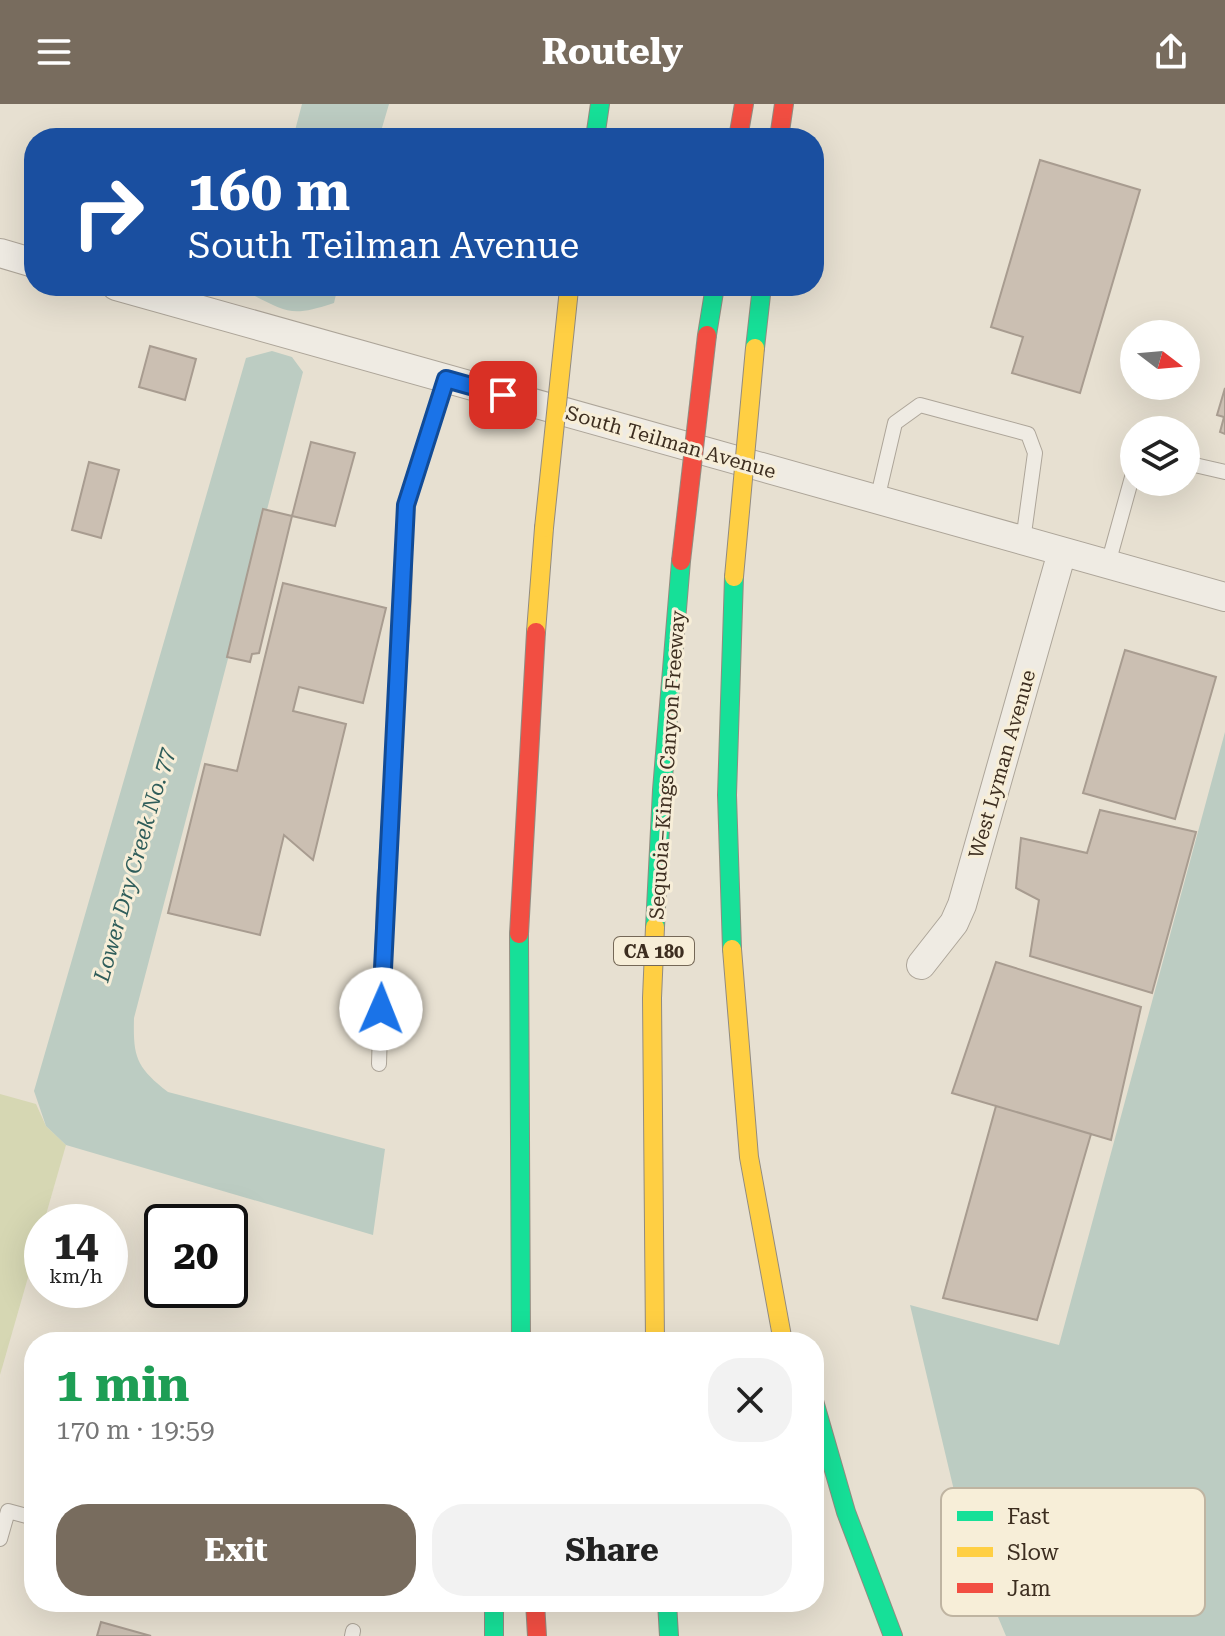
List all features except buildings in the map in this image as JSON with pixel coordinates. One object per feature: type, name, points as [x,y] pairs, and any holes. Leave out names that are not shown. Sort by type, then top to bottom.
[{"type":"highway","points":[[596,128],[600,104]]},
{"type":"highway","points":[[740,128],[744,104]]},
{"type":"highway","points":[[780,128],[784,104]]},
{"type":"highway","points":[[501,1326],[526,758],[544,528],[568,296]]},
{"type":"highway","name":"Sequoia–Kings Canyon Freeway","points":[[655,1332],[652,998],[662,790],[681,561],[713,296]]},
{"type":"highway","points":[[761,296],[734,577],[726,799],[736,1005],[749,1158],[781,1332]]},
{"type":"highway","points":[[517,981],[521,1332]]},
{"type":"highway","points":[[736,1005],[797,1332]]},
{"type":"highway","points":[[824,1436],[846,1512],[893,1636]]},
{"type":"highway","points":[[824,1501],[831,1526]]},
{"type":"highway","points":[[494,1612],[494,1636]]},
{"type":"highway","points":[[536,1612],[537,1636]]},
{"type":"highway","points":[[668,1612],[669,1636]]},
{"type":"street","points":[[0,253],[24,260]]},
{"type":"street","name":"South Teilman Avenue","points":[[152,296],[1225,597]]},
{"type":"street","name":"West Lyman Avenue","points":[[921,965],[954,923],[962,905],[1062,552]]},
{"type":"lane","points":[[379,1064],[384,899],[404,599],[406,505],[446,379]]},
{"type":"lane","points":[[877,500],[895,423],[920,405],[1028,434],[1035,453],[1023,541]]},
{"type":"lane","points":[[1200,466],[1225,472]]},
{"type":"lane","points":[[1108,564],[1127,496]]},
{"type":"lane","points":[[0,1539],[8,1511],[24,1515]]},
{"type":"green space","points":[[0,1094],[36,1104],[46,1126],[66,1145],[49,1204],[24,1204],[24,1291],[0,1375]]},
{"type":"water","points":[[302,104],[389,104],[382,128],[296,128]]},
{"type":"water","points":[[255,296],[336,296],[334,303],[308,310],[282,309]]},
{"type":"water","name":"Lower Dry Creek No. 77","points":[[272,351],[292,357],[303,372],[134,1018],[134,1042],[143,1068],[168,1092],[385,1149],[373,1235],[66,1145],[46,1126],[34,1091],[246,358]]},
{"type":"water","points":[[1225,732],[1225,1636],[1006,1636],[998,1616],[1205,1616],[1205,1488],[953,1488],[910,1305],[1059,1345]]},
{"type":"traffic: fast","points":[[596,128],[600,104]]},
{"type":"traffic: fast","points":[[707,335],[713,296]]},
{"type":"traffic: fast","points":[[755,348],[761,296]]},
{"type":"traffic: fast","points":[[655,927],[662,790],[681,561]]},
{"type":"traffic: fast","points":[[732,949],[727,795],[734,577]]},
{"type":"traffic: fast","points":[[519,934],[521,1332]]},
{"type":"traffic: fast","points":[[824,1436],[846,1512],[893,1636]]},
{"type":"traffic: fast","points":[[494,1612],[494,1636]]},
{"type":"traffic: fast","points":[[668,1612],[669,1636]]},
{"type":"traffic: slow","points":[[544,528],[568,296]]},
{"type":"traffic: slow","points":[[734,577],[755,348]]},
{"type":"traffic: slow","points":[[536,632],[544,528]]},
{"type":"traffic: slow","points":[[655,927],[652,998],[655,1332]]},
{"type":"traffic: slow","points":[[732,949],[749,1157],[781,1332]]},
{"type":"traffic: jam","points":[[740,128],[744,104]]},
{"type":"traffic: jam","points":[[780,128],[784,104]]},
{"type":"traffic: jam","points":[[681,561],[707,335]]},
{"type":"traffic: jam","points":[[519,934],[536,632]]},
{"type":"traffic: jam","points":[[536,1612],[537,1636]]},
{"type":"route","points":[[381,1009],[384,899],[404,599],[406,505],[446,379],[503,395]]}]
